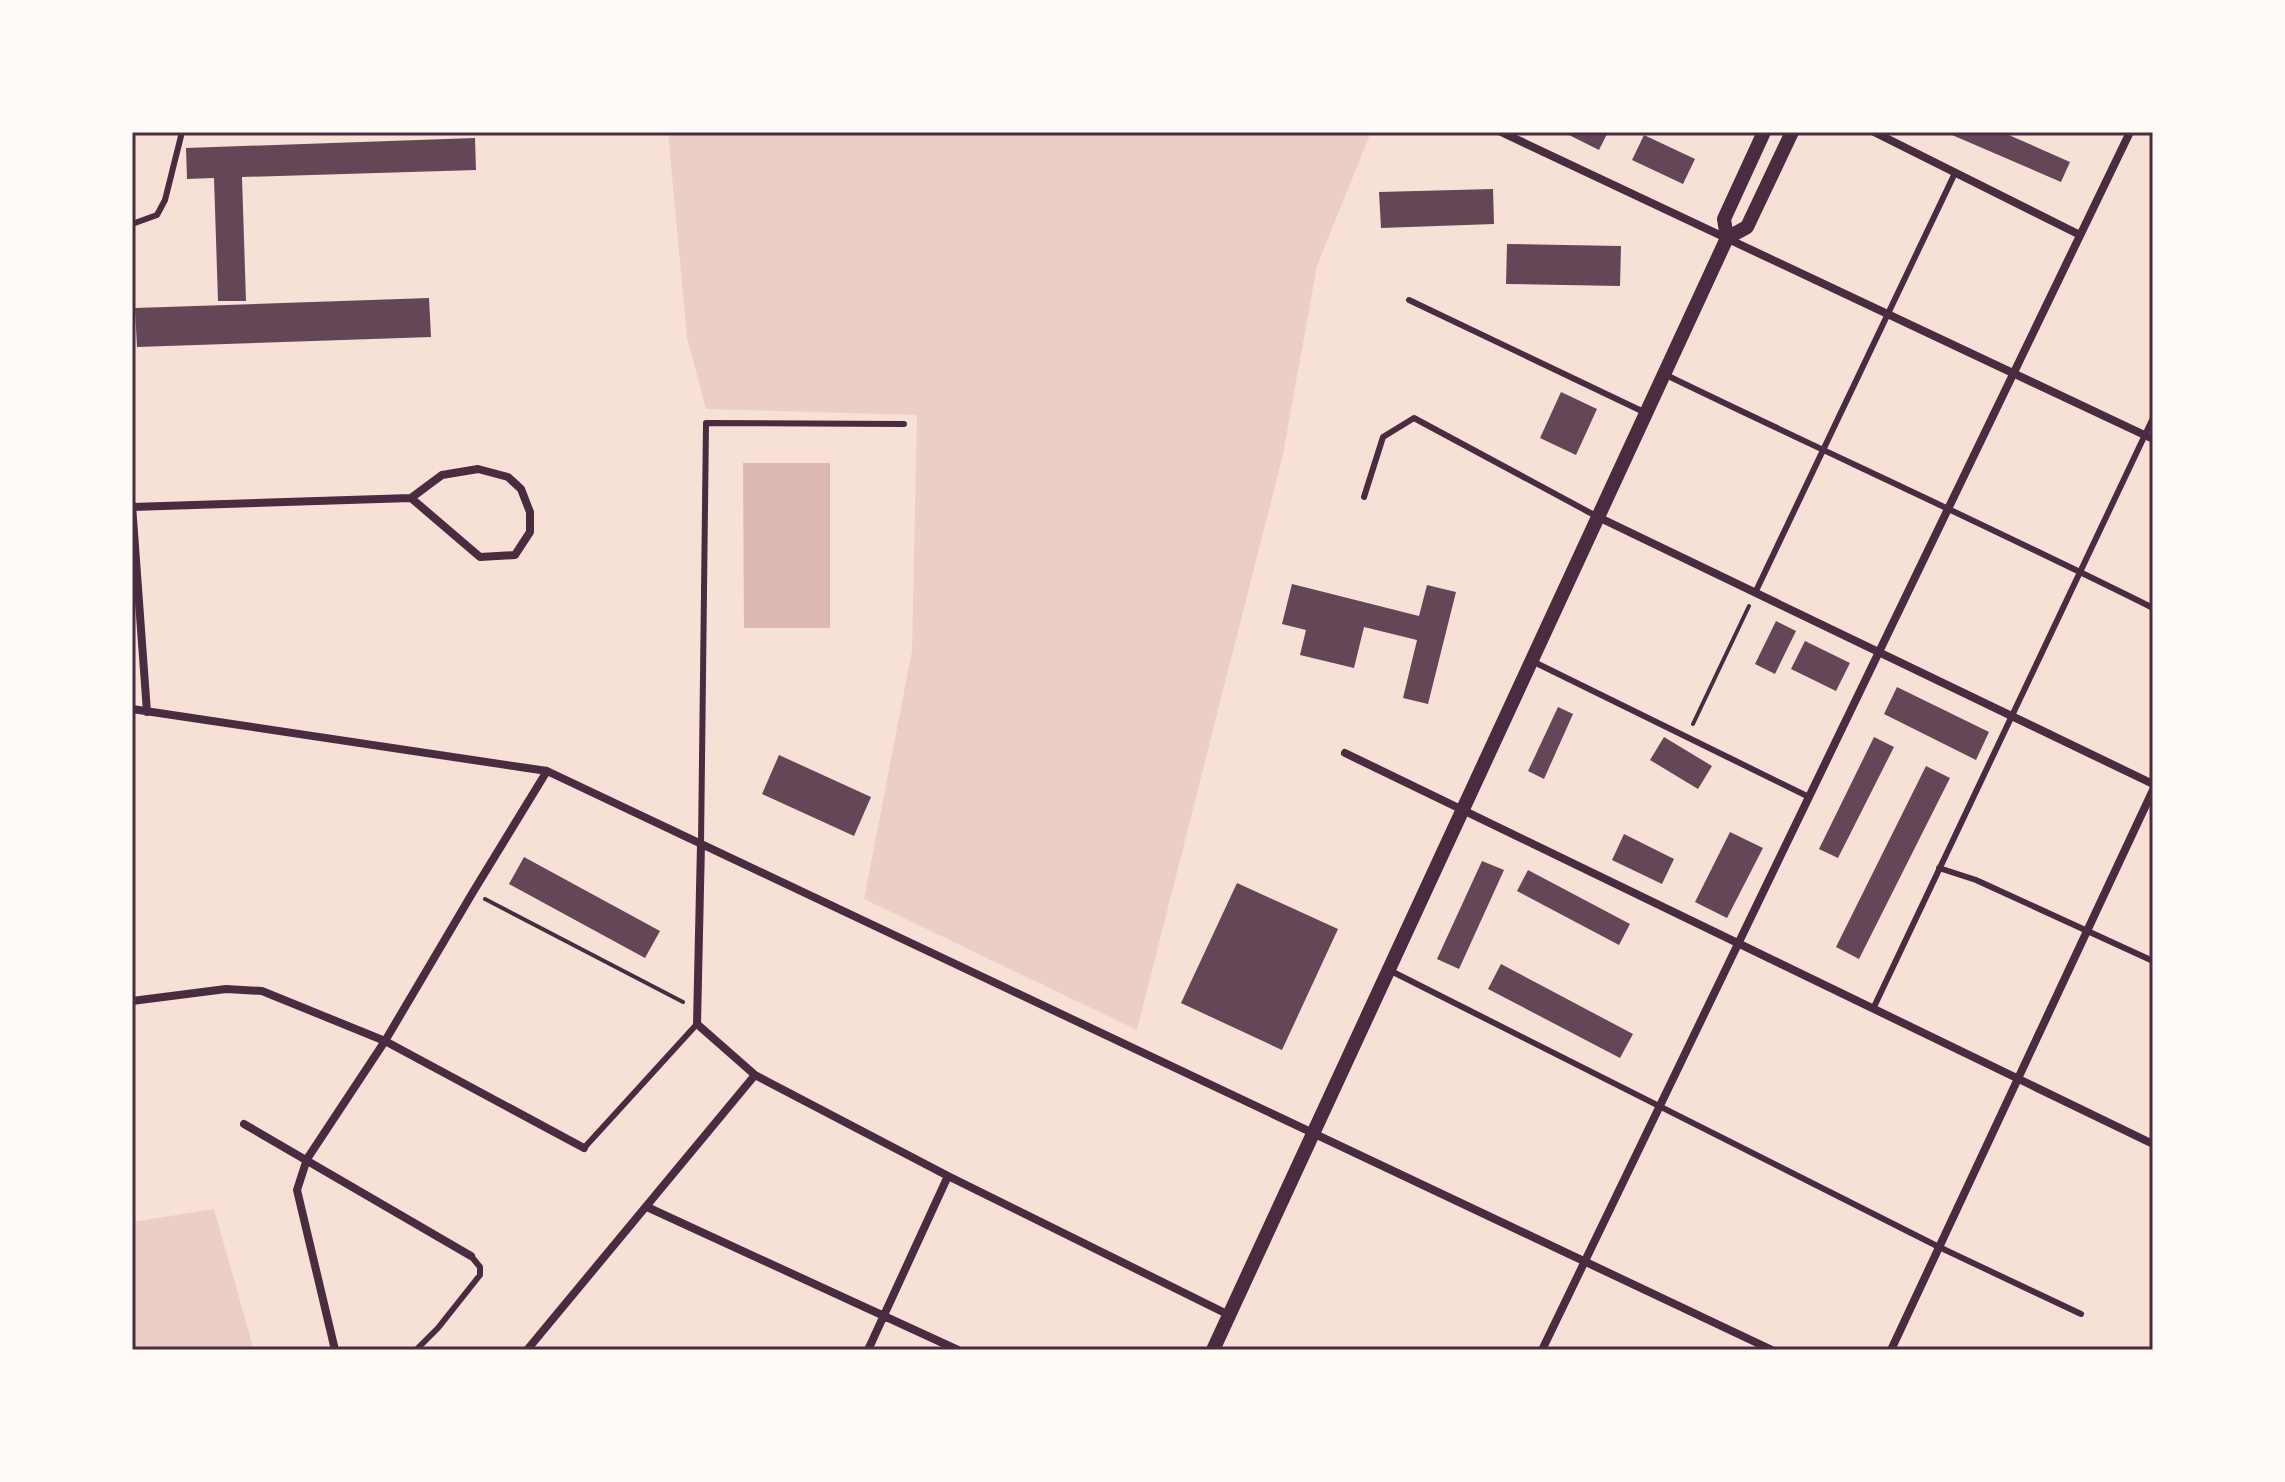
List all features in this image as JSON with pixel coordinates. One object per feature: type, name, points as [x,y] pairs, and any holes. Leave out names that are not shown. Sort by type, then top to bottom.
[{"type":"street","points":[[1501,132],[2149,437]]},
{"type":"street","points":[[1213,1350],[1727,238],[1724,219],[1764,132]]},
{"type":"street","points":[[1727,238],[1747,227],[1792,132]]},
{"type":"street","points":[[1874,132],[2080,235]]},
{"type":"street","points":[[1542,1350],[2130,132]]},
{"type":"street","points":[[147,712],[132,505],[411,498],[442,475],[478,469],[508,477],[521,489],[530,512],[530,532],[515,555],[480,557],[411,498]]},
{"type":"street","points":[[1598,517],[2153,787],[1891,1350]]},
{"type":"street","points":[[132,709],[547,771],[1772,1350]]},
{"type":"street","points":[[1345,753],[2153,1144]]},
{"type":"street","points":[[335,1350],[297,1190],[307,1159],[385,1041],[547,771]]},
{"type":"street","points":[[701,844],[697,1024],[755,1075],[948,1176],[1229,1315]]},
{"type":"street","points":[[132,1001],[226,989],[262,991],[385,1041],[584,1148]]},
{"type":"street","points":[[527,1350],[755,1075]]},
{"type":"street","points":[[244,1124],[471,1256]]},
{"type":"street","points":[[868,1350],[948,1176]]},
{"type":"street","points":[[647,1207],[958,1350]]},
{"type":"lane","points":[[132,224],[157,215],[165,200],[182,132]]},
{"type":"lane","points":[[1755,593],[1955,173]]},
{"type":"lane","points":[[1409,300],[1646,413]]},
{"type":"lane","points":[[1664,374],[2153,608]]},
{"type":"lane","points":[[1364,497],[1383,437],[1414,418],[1598,517]]},
{"type":"lane","points":[[1873,1009],[2080,571],[2149,437],[2153,418]]},
{"type":"lane","points":[[701,844],[706,423],[904,424]]},
{"type":"lane","points":[[1532,661],[1809,797]]},
{"type":"lane","points":[[1939,868],[1976,880],[2153,961]]},
{"type":"lane","points":[[1389,970],[1939,1247],[2081,1314]]},
{"type":"lane","points":[[584,1148],[697,1024]]},
{"type":"lane","points":[[416,1350],[438,1328],[480,1275],[480,1267],[471,1256]]},
{"type":"path","points":[[1687,739],[1755,593]]},
{"type":"path","points":[[473,892],[697,1009]]},
{"type":"shaded area","points":[[668,132],[1371,132],[1317,266],[1283,454],[1137,1030],[864,899],[912,651],[917,415],[706,409],[687,338]]},
{"type":"shaded area","points":[[743,463],[830,463],[830,628],[744,628]]},
{"type":"shaded area","points":[[214,1209],[254,1350],[132,1350],[132,1222]]},
{"type":"building","points":[[1563,132],[1608,132],[1599,150]]},
{"type":"building","points":[[1945,132],[2002,132],[2070,162],[2061,182]]},
{"type":"building","points":[[1644,135],[1695,159],[1683,184],[1632,160]]},
{"type":"building","points":[[475,138],[476,170],[242,177],[246,301],[218,301],[214,178],[187,179],[186,148]]},
{"type":"building","points":[[1493,189],[1494,224],[1381,228],[1379,192]]},
{"type":"building","points":[[1507,244],[1621,246],[1620,286],[1506,284]]},
{"type":"building","points":[[429,298],[431,337],[137,347],[135,308]]},
{"type":"building","points":[[1561,392],[1597,409],[1576,455],[1540,438]]},
{"type":"building","points":[[1292,584],[1419,616],[1427,585],[1456,592],[1428,704],[1403,698],[1417,640],[1364,627],[1354,668],[1300,655],[1306,630],[1282,624]]},
{"type":"building","points":[[1776,621],[1796,631],[1775,674],[1755,664]]},
{"type":"building","points":[[1805,641],[1850,663],[1836,691],[1791,669]]},
{"type":"building","points":[[1897,687],[1989,732],[1976,760],[1884,714]]},
{"type":"building","points":[[1558,707],[1573,714],[1544,779],[1528,771]]},
{"type":"building","points":[[1664,737],[1712,766],[1698,789],[1650,760]]},
{"type":"building","points":[[1874,737],[1894,747],[1838,858],[1819,849]]},
{"type":"building","points":[[779,755],[871,797],[854,836],[762,794]]},
{"type":"building","points":[[1926,766],[1950,778],[1859,959],[1836,947]]},
{"type":"building","points":[[1730,832],[1763,848],[1727,918],[1695,902]]},
{"type":"building","points":[[1624,834],[1674,859],[1662,884],[1612,860]]},
{"type":"building","points":[[524,857],[660,931],[645,958],[509,884]]},
{"type":"building","points":[[1482,861],[1504,870],[1459,969],[1437,959]]},
{"type":"building","points":[[1528,870],[1630,924],[1619,945],[1517,891]]},
{"type":"building","points":[[1237,883],[1338,929],[1282,1050],[1181,1003]]},
{"type":"building","points":[[1501,964],[1633,1034],[1620,1058],[1488,989]]}]
